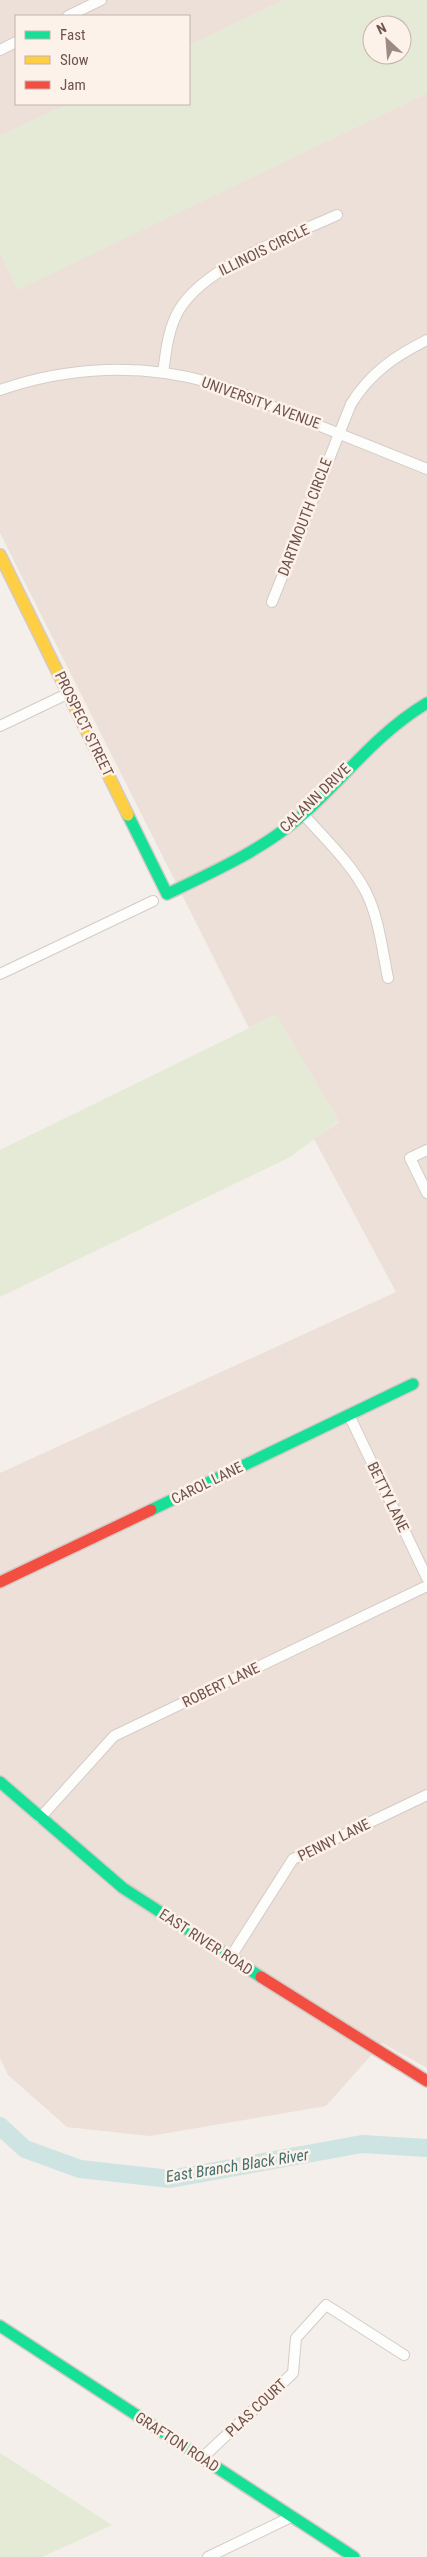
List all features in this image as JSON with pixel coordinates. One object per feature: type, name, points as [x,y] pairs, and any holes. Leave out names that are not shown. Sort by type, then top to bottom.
[{"type":"street","points":[[70,15],[100,0]]},
{"type":"street","points":[[0,50],[15,42]]},
{"type":"street","name":"ILLINOIS CIRCLE","points":[[163,372],[169,335],[175,318],[190,295],[202,282],[226,267],[337,215]]},
{"type":"street","name":"DARTMOUTH CIRCLE","points":[[272,602],[351,404],[372,375],[401,353],[427,340]]},
{"type":"street","name":"UNIVERSITY AVENUE","points":[[0,390],[48,376],[77,372],[106,369],[163,372],[213,384],[427,469]]},
{"type":"street","name":"PROSPECT STREET","points":[[0,557],[168,894]]},
{"type":"street","points":[[0,726],[69,693]]},
{"type":"street","name":"CALANN DRIVE","points":[[168,894],[250,853],[303,814],[381,733],[427,703]]},
{"type":"street","points":[[303,814],[347,864],[366,893],[374,915],[388,978]]},
{"type":"street","points":[[0,974],[153,901]]},
{"type":"street","points":[[427,1150],[410,1158],[427,1193]]},
{"type":"street","name":"CAROL LANE","points":[[0,1582],[413,1384]]},
{"type":"street","name":"BETTY LANE","points":[[349,1415],[427,1578]]},
{"type":"street","name":"ROBERT LANE","points":[[40,1818],[114,1736],[427,1586]]},
{"type":"street","name":"EAST RIVER ROAD","points":[[0,1782],[123,1888],[230,1958],[427,2081]]},
{"type":"street","name":"PENNY LANE","points":[[230,1958],[293,1859],[427,1795]]},
{"type":"street","name":"PLAS COURT","points":[[202,2458],[293,2374],[296,2338],[326,2305],[404,2355]]},
{"type":"street","name":"GRAFTON ROAD","points":[[0,2326],[354,2557]]},
{"type":"street","points":[[208,2557],[292,2517]]},
{"type":"shaded area","points":[[0,0],[284,0],[190,46],[190,15],[15,15],[15,105],[66,105],[0,136]]},
{"type":"shaded area","points":[[427,93],[427,2068],[382,2043],[326,2106],[150,2136],[67,2127],[8,2075],[0,2058],[0,1473],[396,1292],[314,1139],[339,1122],[276,1015],[249,1028],[0,533],[0,252],[18,289]]},
{"type":"green space","points":[[284,0],[427,0],[427,93],[18,290],[0,252],[0,136],[66,105],[190,105],[190,46]]},
{"type":"green space","points":[[276,1015],[339,1121],[290,1157],[0,1297],[0,1150]]},
{"type":"green space","points":[[0,2453],[112,2525],[42,2557],[0,2557]]},
{"type":"waterway","name":"East Branch Black River","points":[[0,2126],[25,2149],[80,2169],[170,2179],[362,2144],[427,2148]]},
{"type":"traffic: fast","points":[[128,815],[167,894],[236,860],[284,830],[316,803],[375,743],[408,715],[427,703]]},
{"type":"traffic: fast","points":[[151,1510],[413,1384]]},
{"type":"traffic: fast","points":[[0,1782],[123,1888],[261,1977]]},
{"type":"traffic: fast","points":[[0,2326],[354,2557]]},
{"type":"traffic: slow","points":[[0,555],[128,815]]},
{"type":"traffic: jam","points":[[0,1582],[151,1510]]},
{"type":"traffic: jam","points":[[261,1977],[427,2081]]}]
